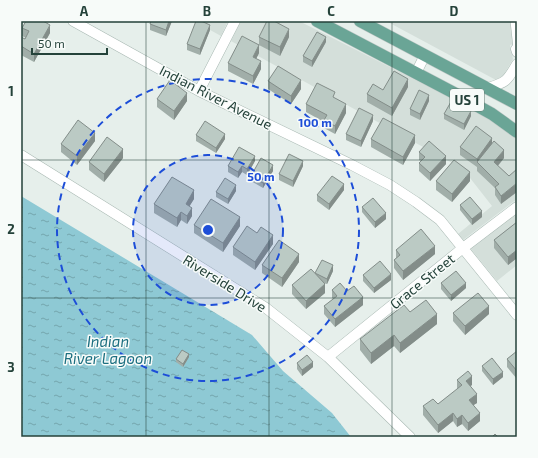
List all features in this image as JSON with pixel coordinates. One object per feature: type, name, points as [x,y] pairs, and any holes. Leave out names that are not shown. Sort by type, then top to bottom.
[{"type":"main road","name":"US 1","points":[[317,21],[456,94],[492,114],[517,132]]},
{"type":"main road","name":"US 1","points":[[360,21],[517,104]]},
{"type":"main road","points":[[492,114],[517,123]]},
{"type":"street","name":"Indian River Avenue","points":[[73,21],[199,91],[352,165],[390,185],[416,202],[440,220],[517,315]]},
{"type":"street","points":[[199,91],[234,21]]},
{"type":"street","points":[[416,73],[425,55]]},
{"type":"street","points":[[488,88],[507,81],[517,64]]},
{"type":"street","name":"Riverside Drive","points":[[21,154],[266,308],[328,357],[410,437]]},
{"type":"street","name":"Grace Street","points":[[328,357],[463,248],[517,207]]},
{"type":"lane","points":[[513,21],[517,51]]},
{"type":"shaded area","points":[[194,21],[228,21],[221,36]]},
{"type":"shaded area","points":[[241,21],[299,21],[490,119],[517,138],[517,199],[463,240],[458,234],[492,206],[463,169],[231,41]]},
{"type":"shaded area","points":[[386,21],[517,21],[517,43],[510,45],[513,59],[503,76],[496,80]]},
{"type":"shaded area","points":[[517,214],[517,265],[497,281],[471,249]]},
{"type":"water","name":"Indian River Lagoon","points":[[21,196],[252,335],[283,371],[332,413],[351,437],[21,437]]},
{"type":"building","points":[[26,21],[43,21],[50,25],[34,54],[21,46],[21,37],[25,39],[29,31],[22,28]]},
{"type":"building","points":[[151,21],[169,21],[166,30],[150,24]]},
{"type":"building","points":[[196,21],[201,21],[210,25],[200,49],[187,44]]},
{"type":"building","points":[[267,21],[274,21],[289,29],[280,47],[259,37]]},
{"type":"building","points":[[317,32],[326,37],[312,61],[303,56]]},
{"type":"building","points":[[242,36],[259,45],[253,57],[261,61],[253,76],[228,63]]},
{"type":"building","points":[[278,66],[301,80],[291,96],[268,81]]},
{"type":"building","points":[[394,71],[408,79],[392,108],[367,94],[373,84],[383,90]]},
{"type":"building","points":[[170,80],[187,93],[174,111],[157,99]]},
{"type":"building","points":[[317,83],[335,92],[333,97],[346,104],[335,126],[324,120],[327,115],[306,104]]},
{"type":"building","points":[[419,90],[429,95],[420,114],[410,109]]},
{"type":"building","points":[[452,100],[471,111],[464,124],[444,114]]},
{"type":"building","points":[[359,108],[373,115],[361,141],[346,134]]},
{"type":"building","points":[[383,118],[415,135],[403,157],[371,139]]},
{"type":"building","points":[[78,120],[95,133],[77,156],[61,144]]},
{"type":"building","points":[[205,121],[225,134],[216,148],[196,135]]},
{"type":"building","points":[[476,126],[492,138],[477,159],[460,147]]},
{"type":"building","points":[[107,137],[123,149],[104,174],[89,162]]},
{"type":"building","points":[[429,141],[446,156],[430,173],[419,163],[425,157],[419,152]]},
{"type":"building","points":[[494,141],[504,150],[494,162],[509,176],[517,169],[517,183],[501,196],[495,187],[499,184],[477,162]]},
{"type":"building","points":[[239,147],[255,156],[247,169],[242,166],[238,172],[228,166]]},
{"type":"building","points":[[289,154],[303,161],[293,181],[279,174]]},
{"type":"building","points":[[261,158],[273,165],[263,183],[251,176]]},
{"type":"building","points":[[454,160],[470,172],[452,194],[436,181]]},
{"type":"building","points":[[332,176],[344,184],[329,204],[317,195]]},
{"type":"building","points":[[172,177],[194,190],[186,204],[192,208],[187,216],[181,212],[177,218],[154,204]]},
{"type":"building","points":[[225,178],[236,185],[228,199],[216,192]]},
{"type":"building","points":[[470,197],[482,211],[472,219],[460,205]]},
{"type":"building","points":[[373,198],[386,213],[375,222],[362,207]]},
{"type":"building","points":[[211,199],[240,217],[223,243],[194,225]]},
{"type":"building","points":[[517,222],[517,250],[508,257],[494,240]]},
{"type":"building","points":[[247,226],[257,233],[261,227],[273,235],[255,262],[233,247]]},
{"type":"building","points":[[421,229],[435,246],[403,271],[394,260],[400,255],[396,250]]},
{"type":"building","points":[[279,240],[299,254],[282,278],[262,265]]},
{"type":"building","points":[[322,260],[333,265],[327,279],[315,273]]},
{"type":"building","points":[[380,261],[391,274],[374,288],[363,275]]},
{"type":"building","points":[[311,269],[325,284],[306,301],[292,285]]},
{"type":"building","points":[[456,271],[466,283],[451,295],[441,283]]},
{"type":"building","points":[[340,283],[347,291],[354,286],[363,297],[335,319],[324,306],[337,296],[332,290]]},
{"type":"building","points":[[478,293],[489,306],[465,326],[453,313]]},
{"type":"building","points":[[426,300],[437,314],[400,343],[394,335],[371,353],[360,339],[404,305],[410,312]]},
{"type":"building","points":[[182,350],[189,354],[183,364],[176,359]]},
{"type":"building","points":[[517,351],[517,371],[507,359]]},
{"type":"building","points":[[307,355],[313,362],[302,370],[297,363]]},
{"type":"building","points":[[492,358],[503,372],[493,379],[482,366]]},
{"type":"building","points":[[468,371],[472,376],[466,381],[477,394],[469,400],[480,413],[468,423],[462,415],[457,419],[453,413],[438,425],[423,406],[433,399],[438,404],[462,385],[457,380]]}]
